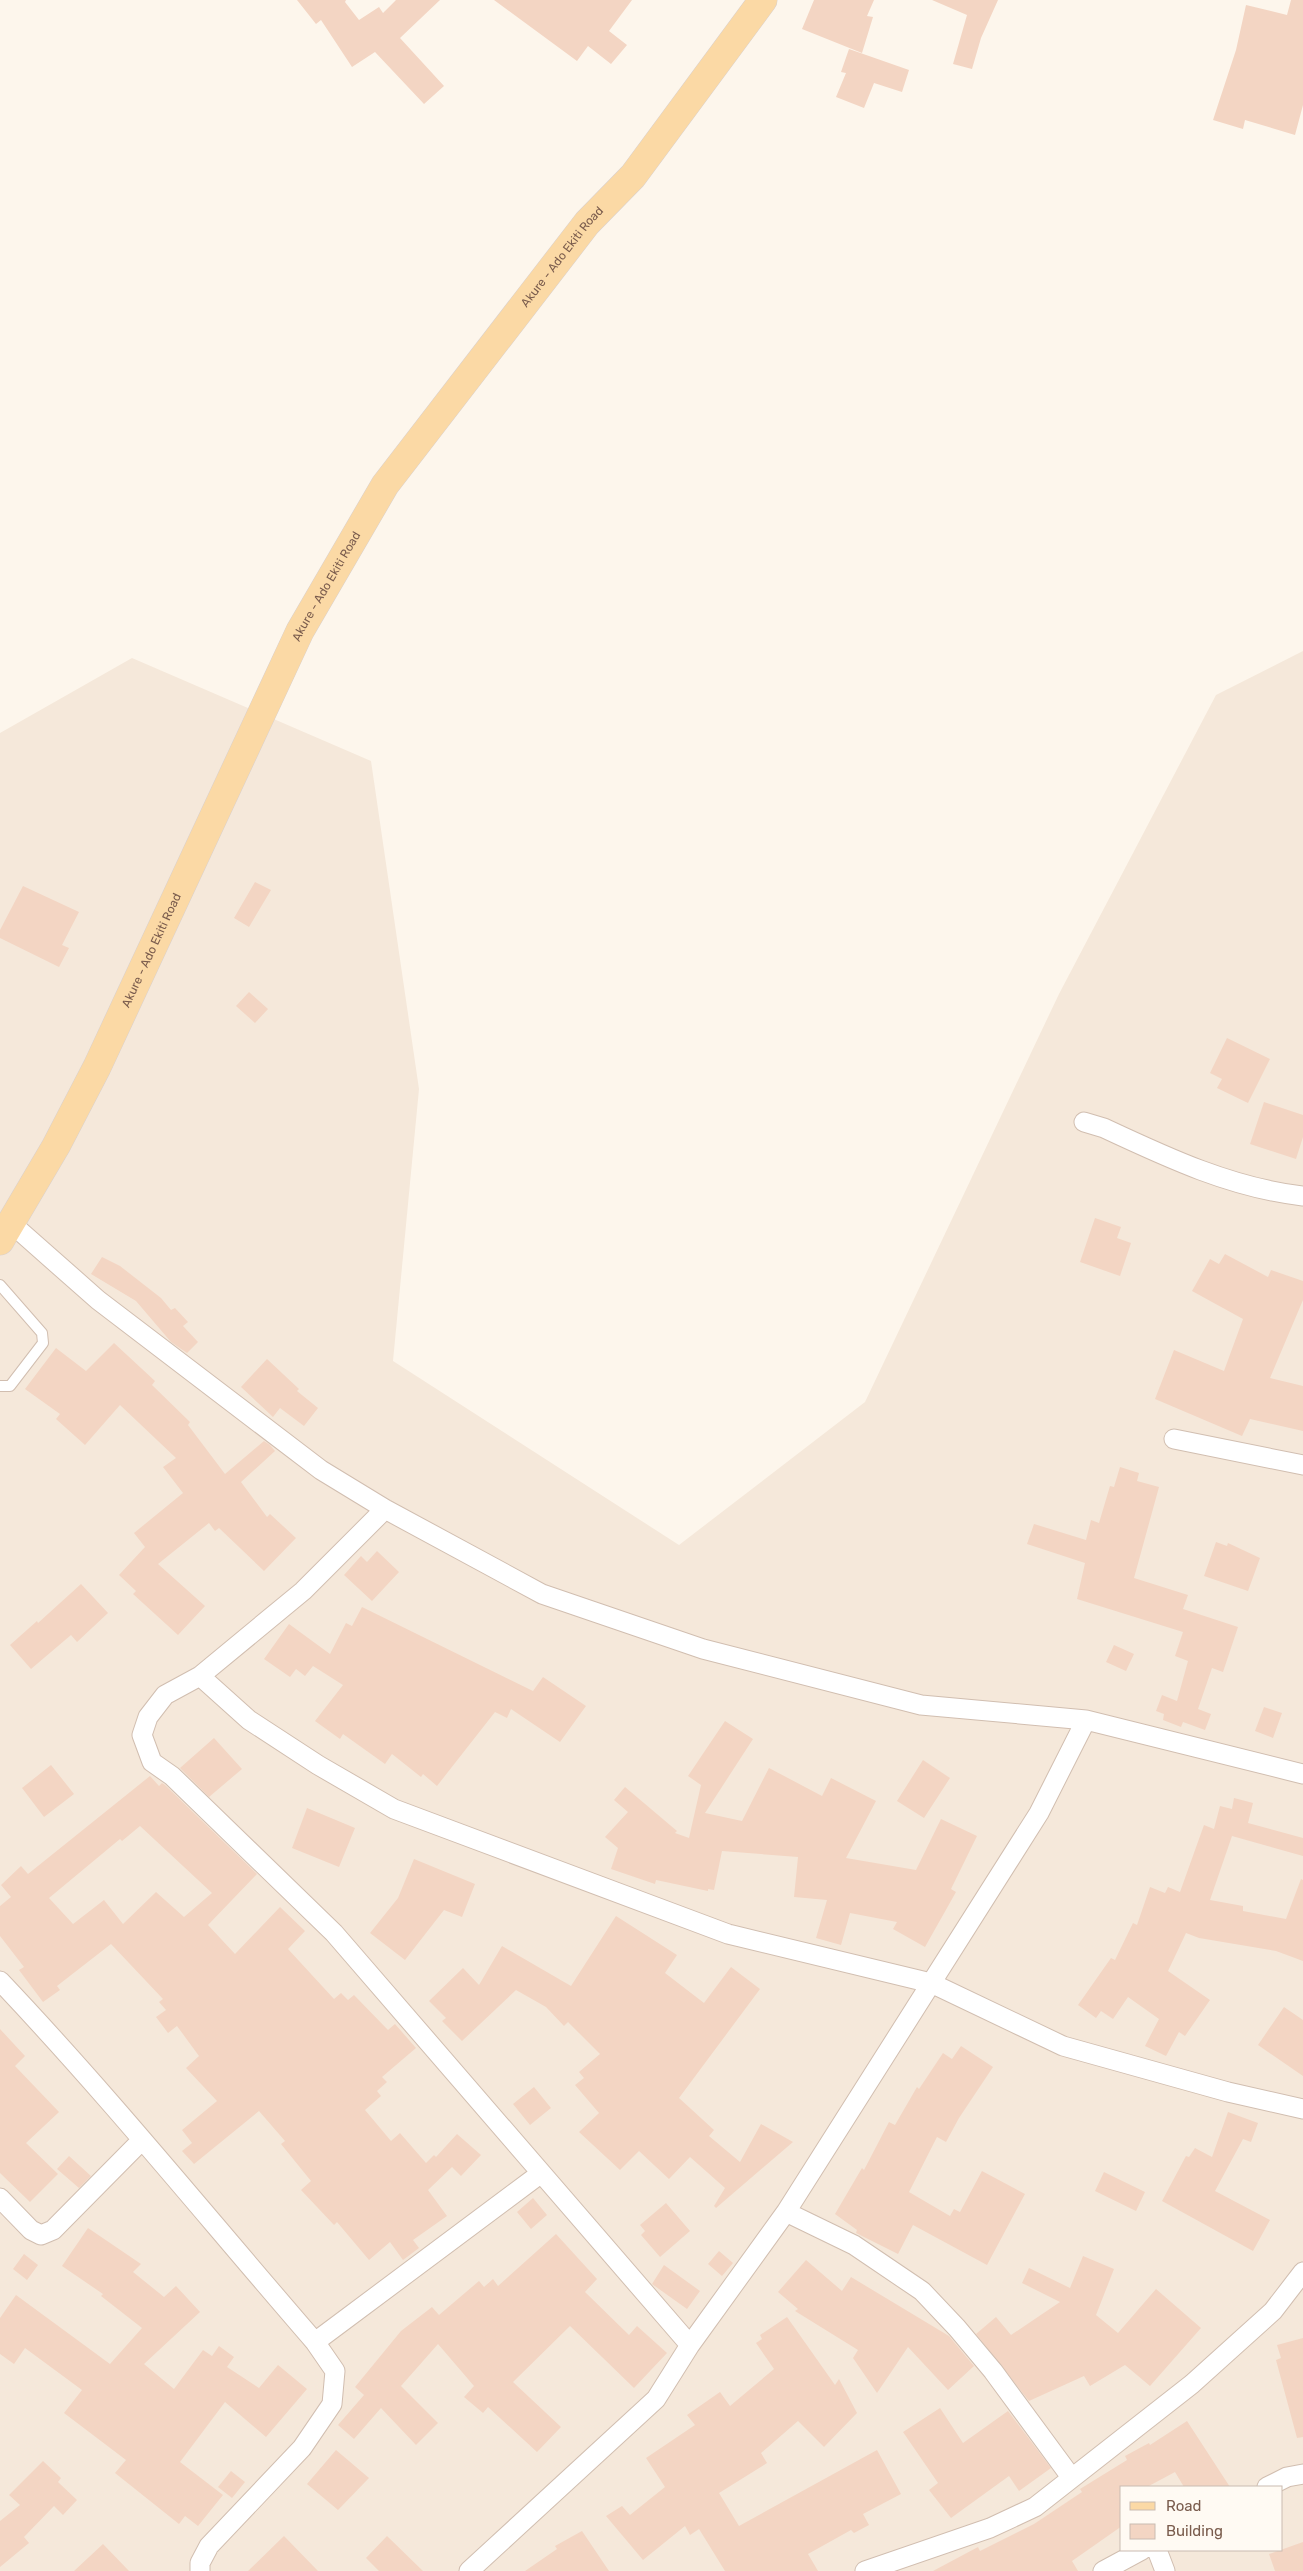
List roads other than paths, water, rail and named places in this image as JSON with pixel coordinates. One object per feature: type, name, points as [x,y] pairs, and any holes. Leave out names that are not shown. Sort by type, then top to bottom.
[{"type":"main road","name":"Akure - Ado Ekiti Road","points":[[6,1232],[97,1067],[300,631],[385,484],[587,223],[633,176],[763,0]]},
{"type":"street","points":[[1084,1122],[1104,1128],[1219,1179],[1280,1194],[1303,1196]]},
{"type":"street","points":[[6,1232],[321,1470],[385,1509],[542,1594],[703,1649],[921,1705],[1086,1720],[1303,1774]]},
{"type":"street","points":[[1174,1439],[1303,1465]]},
{"type":"street","points":[[385,1509],[304,1591],[200,1676],[164,1695],[148,1717],[142,1735],[152,1762],[172,1776],[334,1932],[540,2174],[690,2345]]},
{"type":"street","points":[[200,1676],[249,1720],[318,1765],[394,1809],[728,1934],[931,1983],[1063,2046],[1228,2092],[1303,2109]]},
{"type":"street","points":[[469,2571],[656,2399],[690,2345],[786,2212],[1040,1813],[1086,1720]]},
{"type":"street","points":[[0,1980],[73,2058],[141,2141],[315,2342],[335,2371],[332,2404],[302,2448],[209,2546],[200,2563],[200,2571]]},
{"type":"street","points":[[0,2198],[31,2230],[42,2235],[53,2230],[141,2141]]},
{"type":"street","points":[[315,2342],[540,2174]]},
{"type":"street","points":[[786,2212],[854,2245],[922,2291],[957,2328],[993,2372],[1071,2477]]},
{"type":"street","points":[[866,2571],[990,2528],[1035,2507],[1192,2384],[1273,2310],[1303,2272]]},
{"type":"street","points":[[1269,2486],[1288,2477],[1303,2474]]},
{"type":"street","points":[[1102,2571],[1140,2551]]},
{"type":"street","points":[[1157,2551],[1165,2571]]},
{"type":"lane","points":[[0,1285],[42,1333],[43,1343],[10,1386],[0,1386]]}]
